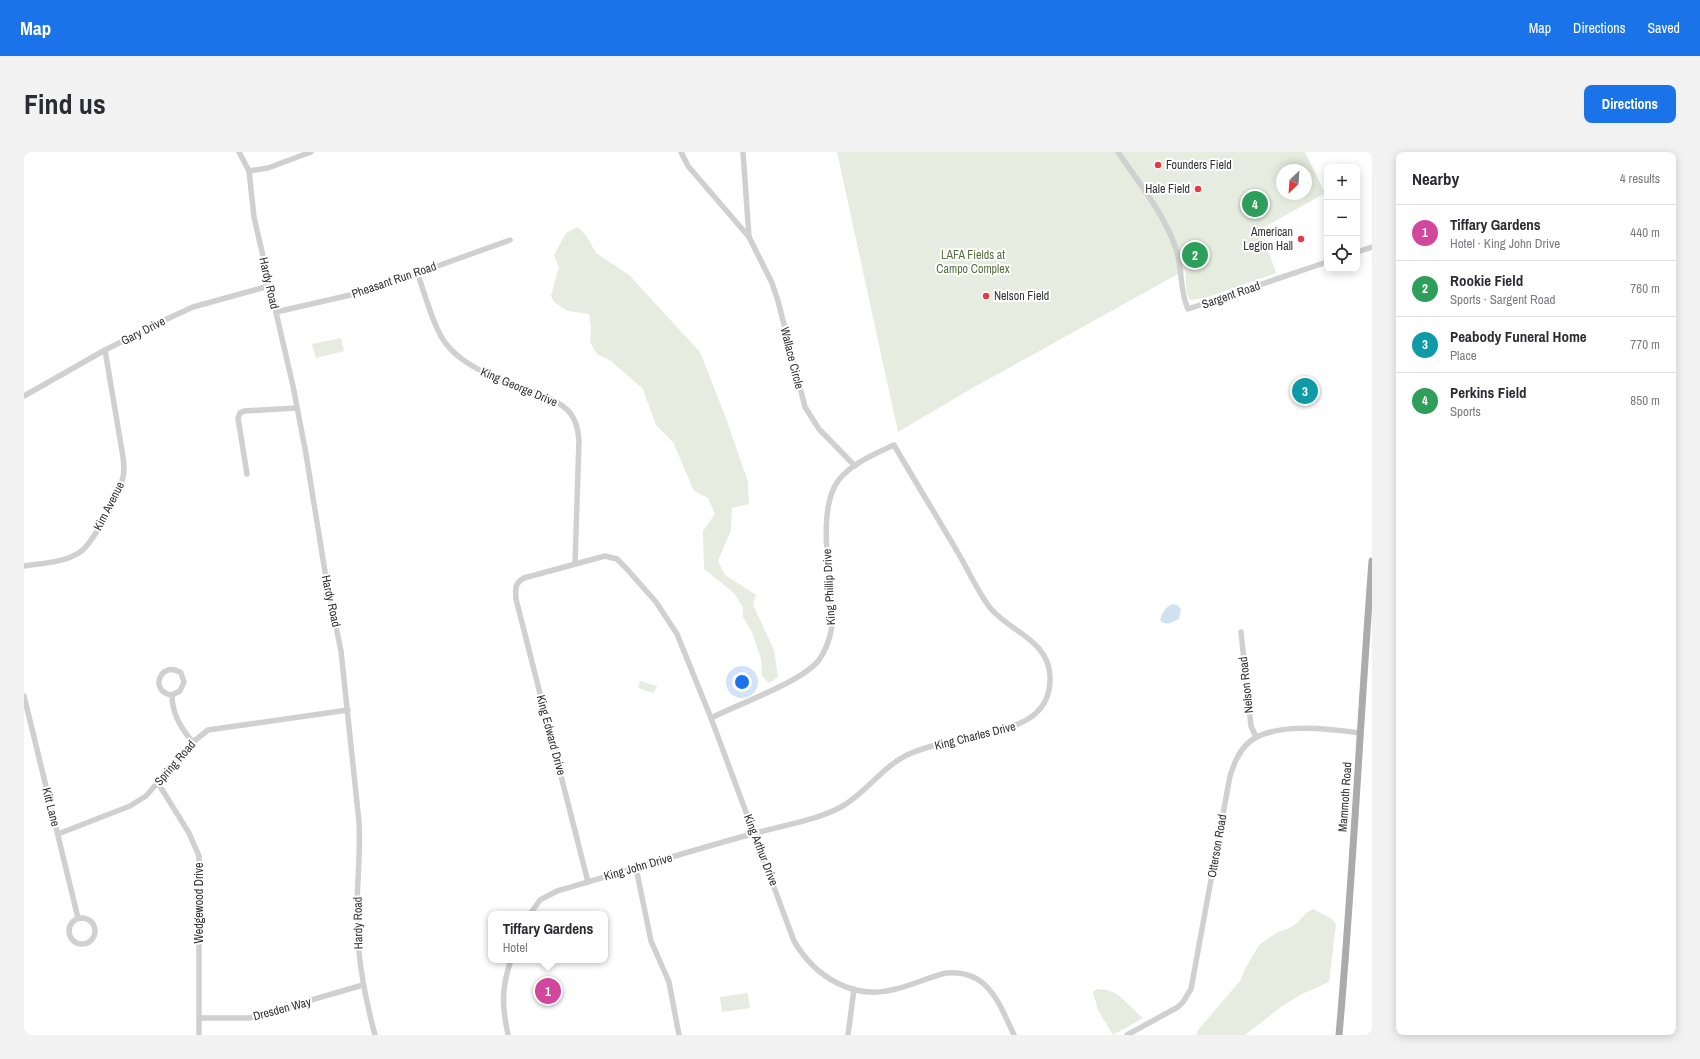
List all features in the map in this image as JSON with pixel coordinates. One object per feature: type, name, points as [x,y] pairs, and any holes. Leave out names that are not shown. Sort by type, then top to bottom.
[{"type":"main road","name":"Mammoth Road","points":[[1339,1035],[1347,945],[1372,561]]},
{"type":"street","name":"Hardy Road","points":[[240,152],[249,171],[254,217],[293,386],[306,454],[326,578],[341,651],[359,822],[360,848],[357,892],[357,924],[360,969],[375,1035]]},
{"type":"street","points":[[249,171],[268,168],[311,152]]},
{"type":"street","name":"Wallace Circle","points":[[680,152],[688,166],[749,237],[772,283],[778,301],[805,407],[819,429],[855,466]]},
{"type":"street","name":"Wallace Circle","points":[[743,152],[749,237]]},
{"type":"street","name":"Sargent Road","points":[[1118,152],[1160,213],[1169,229],[1179,257],[1183,293],[1188,309],[1324,263]]},
{"type":"street","name":"Pheasant Run Road","points":[[276,312],[368,291],[417,272],[510,240]]},
{"type":"street","points":[[1360,251],[1372,247]]},
{"type":"street","name":"King George Drive","points":[[417,272],[443,339],[460,358],[476,368],[548,396],[559,402],[573,416],[578,428],[579,440],[575,564]]},
{"type":"street","name":"Gary Drive","points":[[24,396],[105,350],[193,308],[269,286]]},
{"type":"street","name":"Kim Avenue","points":[[24,566],[62,560],[82,552],[93,537],[122,482],[124,457],[105,350]]},
{"type":"street","points":[[247,474],[238,418],[240,413],[244,411],[296,408]]},
{"type":"street","name":"King Phillip Drive","points":[[711,718],[804,673],[818,661],[830,638],[832,626],[827,536],[828,504],[832,492],[838,480],[855,466],[894,445]]},
{"type":"street","name":"King Charles Drive","points":[[754,833],[823,815],[841,807],[890,765],[906,755],[937,745],[1003,730],[1023,723],[1038,711],[1046,698],[1050,678],[1048,663],[1043,654],[1034,642],[990,607],[894,445]]},
{"type":"street","name":"King Arthur Drive","points":[[515,587],[519,581],[524,578],[604,556],[617,559],[656,602],[677,634],[711,718],[789,929],[800,952],[813,967],[828,979],[854,989],[876,992],[889,991],[946,973],[953,972],[968,975],[984,983],[990,990],[1001,1007],[1014,1035]]},
{"type":"street","name":"King Edward Drive","points":[[515,587],[521,621],[588,882]]},
{"type":"street","name":"Nelson Road","points":[[1240,632],[1251,726],[1256,737]]},
{"type":"street","points":[[169,670],[179,672],[184,680],[183,687],[180,691],[172,695],[164,693],[159,684],[161,675],[169,670]]},
{"type":"street","points":[[172,695],[173,704],[180,726],[193,742]]},
{"type":"street","name":"Kitt Lane","points":[[24,696],[78,918]]},
{"type":"street","name":"Spring Road","points":[[58,834],[130,806],[146,796],[193,742],[202,734],[214,728],[348,710]]},
{"type":"street","name":"Otterson Road","points":[[1127,1035],[1178,1007],[1191,989],[1230,776],[1234,763],[1240,752],[1256,737],[1278,731],[1303,728],[1329,729],[1360,733]]},
{"type":"street","name":"Wedgewood Drive","points":[[158,783],[189,833],[199,856],[199,1035]]},
{"type":"street","name":"King John Drive","points":[[532,911],[545,896],[754,833]]},
{"type":"street","points":[[636,868],[651,941],[669,982],[680,1035]]},
{"type":"street","points":[[78,918],[86,919],[93,925],[93,937],[87,943],[79,943],[72,939],[70,935],[69,927],[71,923],[78,918]]},
{"type":"street","points":[[508,1035],[504,1013],[503,994],[504,981],[510,963]]},
{"type":"street","name":"Dresden Way","points":[[199,1018],[249,1018],[363,985]]},
{"type":"street","points":[[848,1035],[854,989]]},
{"type":"green space","name":"LAFA Fields at Campo Complex","points":[[837,152],[1305,152],[1311,164],[1276,164],[1276,200],[1312,200],[1312,166],[1324,194],[1261,229],[1276,273],[1205,298],[1190,300],[1187,294],[1185,270],[969,390],[898,432]]},
{"type":"green space","points":[[578,227],[587,237],[596,253],[629,275],[700,352],[727,421],[748,482],[749,504],[732,508],[731,530],[718,561],[725,575],[756,595],[753,605],[774,650],[778,677],[769,683],[762,676],[761,659],[752,632],[743,617],[743,607],[734,593],[704,569],[703,531],[715,514],[708,498],[694,491],[673,442],[656,425],[643,389],[611,361],[597,354],[590,342],[591,328],[589,314],[568,311],[554,302],[551,296],[559,267],[554,255],[566,233]]},
{"type":"green space","points":[[341,338],[344,351],[316,358],[312,344]]},
{"type":"green space","points":[[640,681],[657,686],[654,693],[638,688]]},
{"type":"green space","points":[[1313,909],[1332,919],[1336,925],[1329,982],[1300,995],[1281,1007],[1245,1035],[1196,1035],[1198,1030],[1240,981],[1259,945],[1278,932],[1296,924],[1306,913]]},
{"type":"green space","points":[[1097,989],[1107,990],[1114,993],[1123,999],[1143,1018],[1113,1035],[1098,1010],[1093,992]]},
{"type":"green space","points":[[748,993],[750,1008],[722,1012],[720,997]]},
{"type":"water","points":[[1173,604],[1177,605],[1181,609],[1179,619],[1167,624],[1162,622],[1160,620],[1163,612],[1166,608]]},
{"type":"place","name":"Founders Field","points":[[1158,165]]},
{"type":"place","name":"Hale Field","points":[[1198,189]]},
{"type":"place","name":"Perkins Field","points":[[1255,204]]},
{"type":"place","name":"American Legion Hall","points":[[1301,239]]},
{"type":"place","name":"Rookie Field","points":[[1195,255]]},
{"type":"place","name":"Nelson Field","points":[[986,296]]},
{"type":"place","name":"Peabody Funeral Home","points":[[1305,391]]},
{"type":"place","name":"Tiffary Gardens","points":[[548,991]]}]
